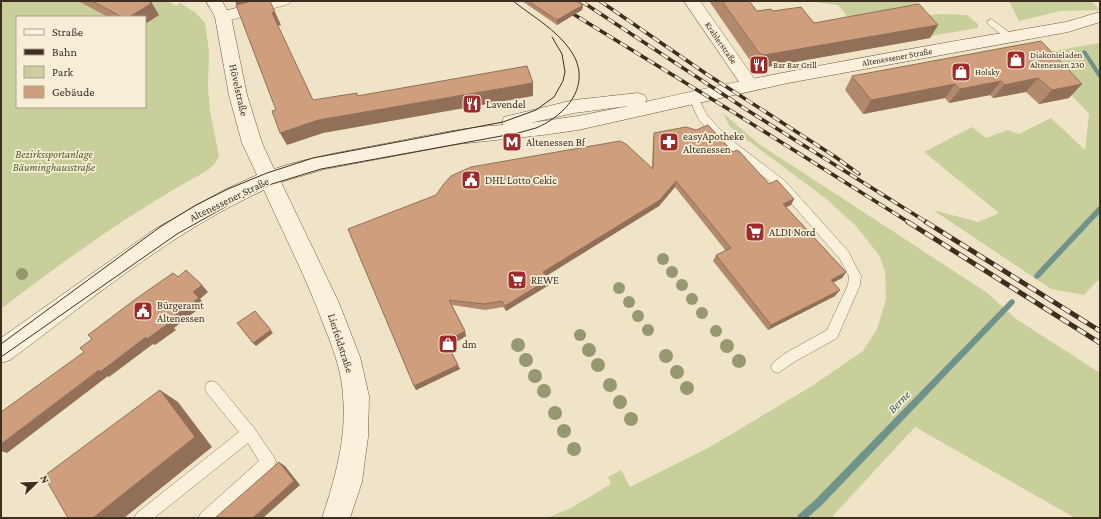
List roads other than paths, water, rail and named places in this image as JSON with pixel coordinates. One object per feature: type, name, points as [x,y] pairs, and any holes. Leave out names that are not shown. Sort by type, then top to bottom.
[{"type":"main road","points":[[218,9],[283,1]]},
{"type":"main road","name":"Krablerstraße","points":[[692,1],[750,84]]},
{"type":"main road","name":"Hövelstraße","points":[[218,9],[227,32],[238,95],[252,143],[269,179]]},
{"type":"main road","name":"Altenessener Straße","points":[[1,352],[152,243],[181,224],[217,203],[269,179],[317,164],[470,135],[553,128],[750,84],[1068,27],[1100,17]]},
{"type":"main road","name":"Lierfeldstraße","points":[[269,179],[327,303],[348,357],[356,396],[355,437],[348,482],[336,518]]},
{"type":"lane","points":[[991,22],[1010,37]]},
{"type":"lane","points":[[693,96],[703,117],[721,138],[781,184],[852,266],[855,276],[854,285],[832,334],[789,358],[778,367]]},
{"type":"lane","points":[[206,518],[269,462],[249,433],[212,388]]},
{"type":"lane","points":[[142,518],[249,433]]},
{"type":"waterway","name":"Berne","points":[[1084,52],[1100,76]]},
{"type":"waterway","name":"Berne","points":[[1037,276],[1100,209]]},
{"type":"waterway","name":"Berne","points":[[801,518],[818,503],[1012,302]]},
{"type":"tram line","points":[[1,357],[177,234],[234,202],[272,184],[321,169],[518,133],[536,128],[558,115],[573,97],[578,86],[579,75],[577,63],[571,51],[559,36],[513,1]]},
{"type":"tram line","points":[[1,344],[160,227],[196,205],[228,189],[267,173],[313,158],[503,122],[536,110],[554,97],[563,81],[565,72],[562,54],[552,37]]},
{"type":"railway","points":[[552,1],[910,223]]},
{"type":"railway","points":[[581,1],[747,110],[928,223]]},
{"type":"railway","points":[[600,1],[705,73],[834,156],[859,174]]},
{"type":"railway","points":[[908,222],[1100,343]]},
{"type":"railway","points":[[926,222],[1100,331]]},
{"type":"place","name":"Diakonieladen Altenessen 230","points":[[1016,60]]},
{"type":"place","name":"Bar Bar Grill","points":[[759,65]]},
{"type":"place","name":"Holsky","points":[[961,72]]},
{"type":"place","name":"Lavendel","points":[[472,104]]},
{"type":"place","name":"Altenessen Bf","points":[[512,142]]},
{"type":"place","name":"easyApotheke Altenessen","points":[[669,142]]},
{"type":"place","name":"DHL Lotto Cekic","points":[[471,180]]},
{"type":"place","name":"ALDI Nord","points":[[755,232]]},
{"type":"place","name":"REWE","points":[[517,280]]},
{"type":"place","name":"Bürgeramt Altenessen","points":[[143,311]]},
{"type":"place","name":"dm","points":[[448,344]]},
{"type":"park label","name":"Bezirkssportanlage Bäuminghausstraße","points":[[54,160]]}]
